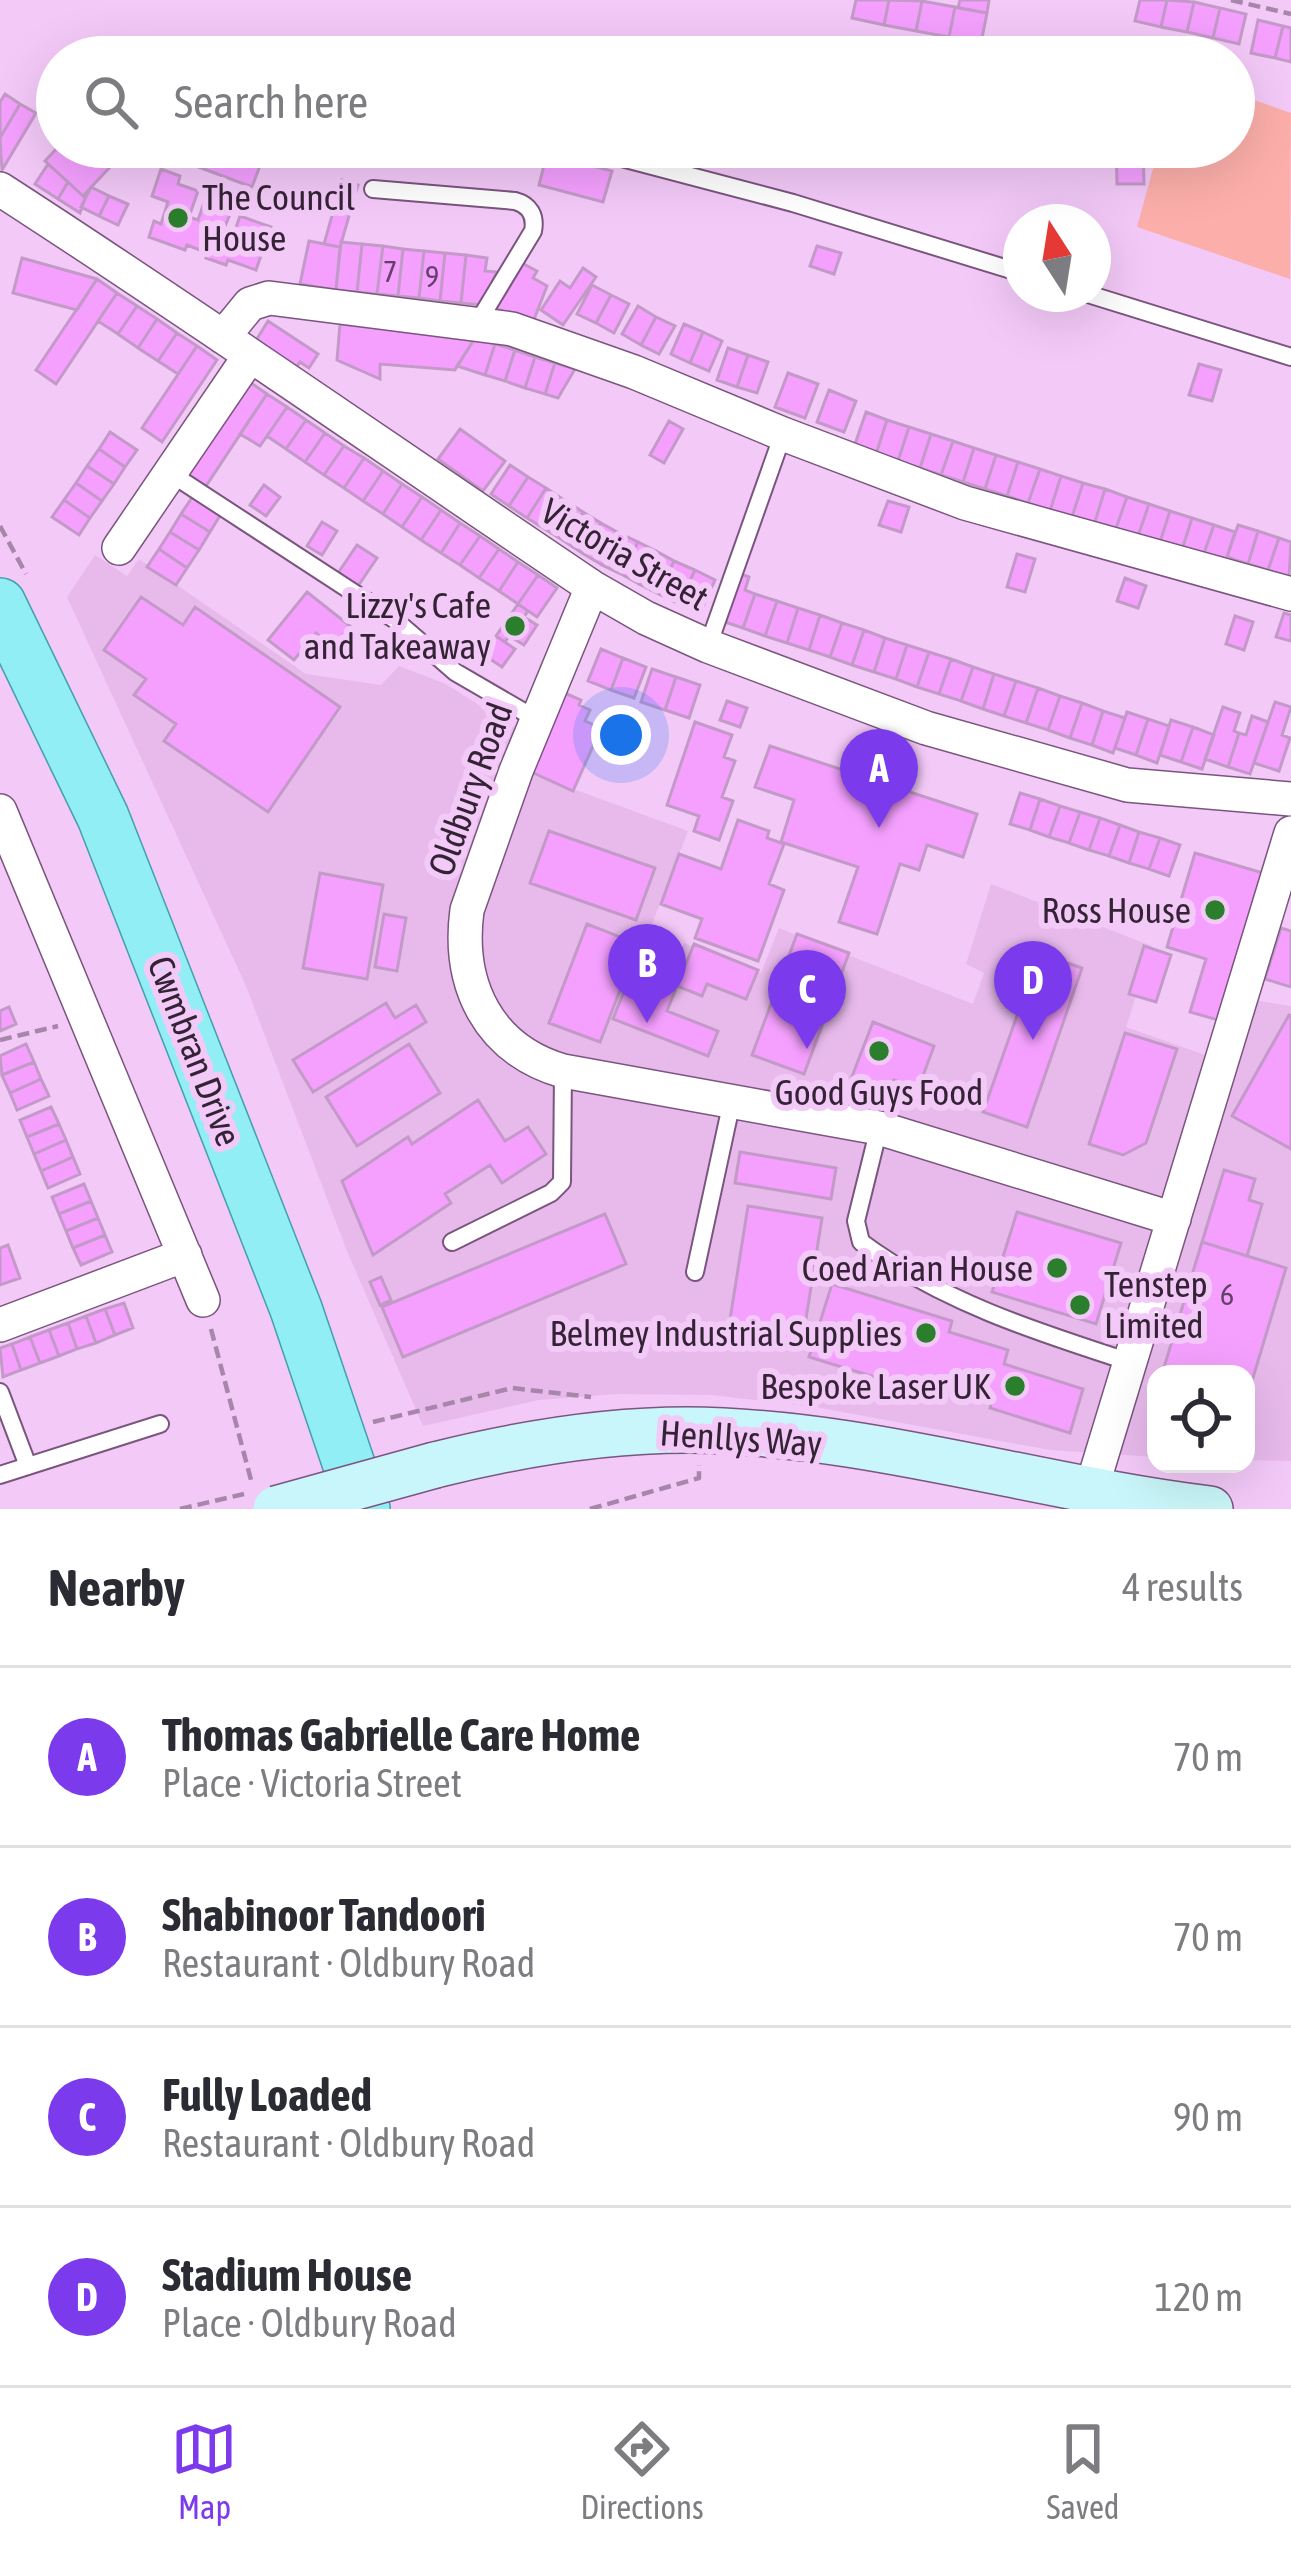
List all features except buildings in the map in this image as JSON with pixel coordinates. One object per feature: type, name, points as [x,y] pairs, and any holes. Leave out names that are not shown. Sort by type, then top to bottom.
[{"type":"main road","name":"Cwmbran Drive","points":[[0,604],[112,839],[296,1309],[364,1509]]},
{"type":"street","name":"Victoria Street","points":[[0,189],[592,587],[646,618],[926,728],[1097,778],[1158,790],[1291,799]]},
{"type":"street","points":[[119,548],[170,473],[236,347],[250,304],[269,298],[512,329],[965,502],[1291,594]]},
{"type":"street","name":"Oldbury Road","points":[[592,587],[473,886],[465,955],[477,1003],[496,1030],[524,1055],[563,1071],[879,1128],[1174,1219]]},
{"type":"street","points":[[0,811],[203,1300]]},
{"type":"street","points":[[1116,1499],[1130,1362],[1291,833]]},
{"type":"street","points":[[0,1325],[185,1255]]},
{"type":"street","name":"Henllys Way","points":[[265,1500],[520,1444],[600,1433],[706,1431],[860,1448],[1116,1499],[1210,1509]]},
{"type":"lane","points":[[660,168],[1003,267]]},
{"type":"lane","points":[[373,189],[528,206],[534,217],[532,231],[478,322]]},
{"type":"lane","points":[[1111,301],[1291,357]]},
{"type":"lane","points":[[708,646],[783,434]]},
{"type":"lane","points":[[170,473],[394,619],[455,672],[536,719]]},
{"type":"lane","points":[[452,1242],[551,1193],[562,1182],[563,1071]]},
{"type":"lane","points":[[695,1272],[732,1101]]},
{"type":"lane","points":[[879,1128],[856,1221],[861,1241],[1003,1318],[1130,1362]]},
{"type":"lane","points":[[0,1392],[28,1466]]},
{"type":"lane","points":[[0,1475],[160,1424]]},
{"type":"path","points":[[1231,0],[1291,14]]},
{"type":"path","points":[[0,1040],[89,1018]]},
{"type":"path","points":[[180,1509],[265,1500],[203,1300]]},
{"type":"path","points":[[512,1388],[516,1404]]},
{"type":"path","points":[[373,1422],[512,1388],[600,1398]]},
{"type":"path","points":[[590,1509],[699,1478],[699,1463]]},
{"type":"shaded area","points":[[1255,100],[1291,113],[1290,279],[1137,227],[1153,168],[1255,168]]},
{"type":"shaded area","points":[[95,555],[127,576],[139,559],[306,674],[381,685],[399,666],[446,684],[518,730],[505,764],[688,831],[642,950],[675,963],[684,943],[761,973],[779,928],[973,1004],[984,973],[966,964],[991,884],[1152,946],[1126,1027],[1208,1056],[1228,996],[1291,1006],[1291,1461],[1255,1460],[1255,1365],[1147,1365],[1147,1456],[1050,1450],[815,1407],[711,1395],[618,1394],[539,1400],[423,1426],[347,1251],[246,986],[67,597]]},
{"type":"place","name":"The Council House","points":[[178,218]]},
{"type":"place","name":"Lizzy's Cafe and Takeaway","points":[[515,626]]},
{"type":"place","name":"Thomas Gabrielle Care Home","points":[[879,828]]},
{"type":"place","name":"Ross House","points":[[1215,910]]},
{"type":"place","name":"Shabinoor Tandoori","points":[[647,1023]]},
{"type":"place","name":"Stadium House","points":[[1033,1040]]},
{"type":"place","name":"Fully Loaded","points":[[807,1049]]},
{"type":"place","name":"Good Guys Food","points":[[879,1051]]},
{"type":"place","name":"Coed Arian House","points":[[1057,1268]]},
{"type":"place","name":"Tenstep Limited","points":[[1080,1305]]},
{"type":"place","name":"Belmey Industrial Supplies","points":[[926,1333]]},
{"type":"place","name":"Bespoke Laser UK","points":[[1015,1386]]}]
